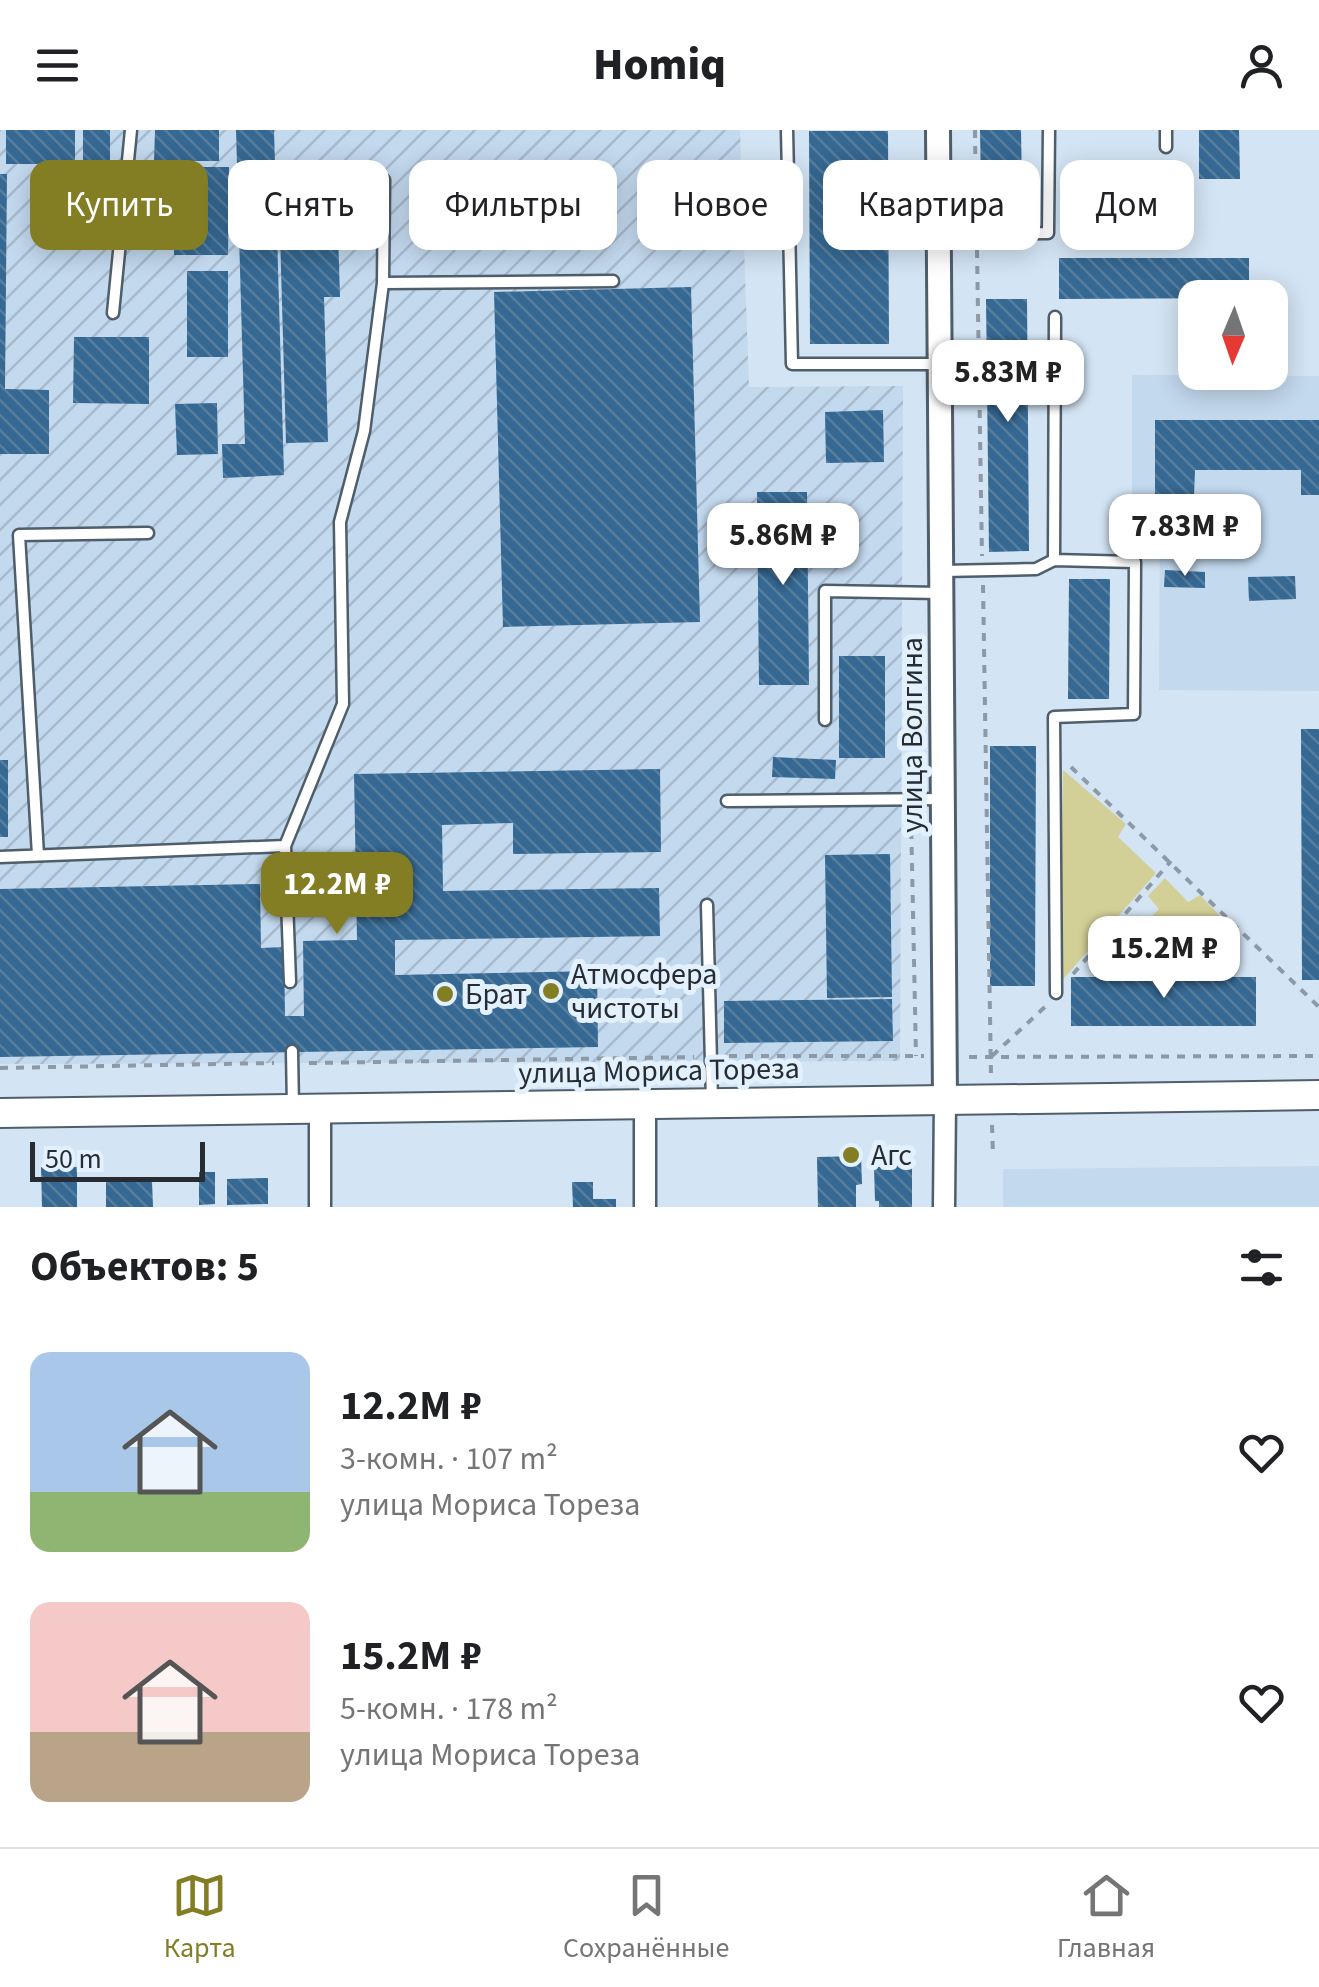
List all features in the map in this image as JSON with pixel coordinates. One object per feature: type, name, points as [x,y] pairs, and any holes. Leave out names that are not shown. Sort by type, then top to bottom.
[{"type":"main road","name":"улица Мориса Тореза","points":[[0,1113],[1319,1095]]},
{"type":"street","name":"улица Волгина","points":[[938,130],[938,160]]},
{"type":"street","name":"улица Волгина","points":[[938,250],[945,1100]]},
{"type":"street","points":[[944,1207],[945,1100]]},
{"type":"street","points":[[645,1104],[645,1207]]},
{"type":"street","points":[[306,1109],[320,1207]]},
{"type":"lane","points":[[113,313],[131,130]]},
{"type":"lane","points":[[787,130],[792,364],[940,364]]},
{"type":"lane","points":[[1040,233],[1048,233],[1049,130]]},
{"type":"lane","points":[[1166,130],[1166,147]]},
{"type":"lane","points":[[290,982],[285,846],[342,704],[340,522],[364,431],[383,283],[383,250]]},
{"type":"lane","points":[[383,283],[614,281]]},
{"type":"lane","points":[[1054,560],[1055,316]]},
{"type":"lane","points":[[38,855],[19,535],[148,532]]},
{"type":"lane","points":[[825,720],[824,592],[941,582],[982,571],[1036,570],[1054,560],[1135,562],[1134,714],[1054,717],[1056,994]]},
{"type":"lane","points":[[727,801],[942,799]]},
{"type":"lane","points":[[0,857],[285,846]]},
{"type":"lane","points":[[708,906],[712,1103]]},
{"type":"lane","points":[[292,1057],[306,1109]]},
{"type":"path","points":[[975,130],[976,160]]},
{"type":"path","points":[[977,250],[993,1155]]},
{"type":"path","points":[[1055,752],[1319,1007]]},
{"type":"path","points":[[991,1056],[1056,994],[1171,861]]},
{"type":"path","points":[[0,1068],[292,1057],[1319,1056]]},
{"type":"shaded area","points":[[0,130],[740,130],[741,160],[637,160],[637,250],[744,250],[749,387],[903,386],[900,1061],[0,1064]]},
{"type":"shaded area","points":[[1132,375],[1178,375],[1178,390],[1288,390],[1288,376],[1319,376],[1319,691],[1159,690],[1160,527],[1132,526]]},
{"type":"shaded area","points":[[1063,770],[1126,824],[1118,837],[1156,873],[1059,984]]},
{"type":"shaded area","points":[[1165,878],[1188,902],[1200,895],[1224,920],[1224,927],[1201,940],[1180,929],[1159,928],[1130,944],[1122,954],[1130,961],[1115,965],[1094,962],[1138,915],[1147,921],[1159,909],[1148,896]]},
{"type":"shaded area","points":[[1319,1166],[1319,1207],[1003,1207],[1003,1169]]},
{"type":"building","points":[[6,130],[75,130],[75,160],[6,164]]},
{"type":"building","points":[[83,130],[110,130],[110,160],[83,160]]},
{"type":"building","points":[[155,130],[219,130],[219,161],[154,160]]},
{"type":"building","points":[[236,130],[274,130],[275,160],[237,160]]},
{"type":"building","points":[[980,130],[1021,130],[1022,160],[981,160]]},
{"type":"building","points":[[1199,130],[1239,130],[1240,179],[1199,179]]},
{"type":"building","points":[[809,131],[888,131],[888,160],[823,160],[823,250],[889,250],[889,344],[810,344]]},
{"type":"building","points":[[208,167],[228,167],[228,255],[174,255],[174,250],[208,250]]},
{"type":"building","points":[[0,174],[7,174],[5,389],[49,390],[49,454],[0,454]]},
{"type":"building","points":[[239,250],[277,250],[284,475],[223,478],[222,444],[245,444]]},
{"type":"building","points":[[280,250],[339,250],[340,297],[324,297],[328,442],[286,443]]},
{"type":"building","points":[[1059,258],[1249,258],[1249,280],[1178,280],[1178,298],[1059,299]]},
{"type":"building","points":[[187,271],[228,271],[228,357],[187,357]]},
{"type":"building","points":[[691,287],[700,622],[503,627],[494,292]]},
{"type":"building","points":[[986,299],[1027,299],[1029,551],[989,552]]},
{"type":"building","points":[[74,337],[149,337],[149,404],[73,403]]},
{"type":"building","points":[[217,403],[218,454],[177,455],[175,404]]},
{"type":"building","points":[[883,410],[884,462],[826,463],[825,412]]},
{"type":"building","points":[[1155,420],[1319,420],[1319,495],[1301,495],[1301,470],[1195,470],[1194,496],[1155,495]]},
{"type":"building","points":[[757,492],[807,492],[809,685],[759,685]]},
{"type":"building","points":[[1165,570],[1205,572],[1205,588],[1164,587]]},
{"type":"building","points":[[1295,576],[1296,599],[1249,601],[1248,577]]},
{"type":"building","points":[[1069,579],[1110,579],[1109,699],[1068,699]]},
{"type":"building","points":[[839,656],[885,656],[885,758],[839,758]]},
{"type":"building","points":[[1301,729],[1319,729],[1319,980],[1302,980]]},
{"type":"building","points":[[990,746],[1036,746],[1035,986],[990,986]]},
{"type":"building","points":[[773,757],[836,760],[835,779],[772,777]]},
{"type":"building","points":[[0,760],[8,760],[8,837],[0,837]]},
{"type":"building","points":[[660,769],[661,852],[513,854],[513,823],[442,825],[443,891],[659,888],[660,936],[395,940],[395,975],[597,971],[598,1047],[0,1057],[0,889],[260,884],[261,948],[284,947],[285,1016],[304,1016],[303,941],[357,940],[354,774]]},
{"type":"building","points":[[890,854],[892,997],[827,998],[825,855]]},
{"type":"building","points":[[1071,977],[1256,977],[1256,1026],[1071,1026]]},
{"type":"building","points":[[892,999],[893,1041],[724,1043],[724,1001]]},
{"type":"building","points":[[884,1153],[912,1153],[912,1207],[879,1207],[879,1201],[875,1201],[874,1167],[884,1167]]},
{"type":"building","points":[[861,1156],[862,1184],[856,1185],[856,1207],[818,1207],[817,1157]]},
{"type":"building","points":[[41,1167],[77,1167],[77,1207],[42,1207]]},
{"type":"building","points":[[199,1172],[215,1172],[215,1204],[199,1205]]},
{"type":"building","points":[[268,1178],[268,1204],[227,1205],[227,1179]]},
{"type":"building","points":[[152,1181],[153,1207],[106,1207],[106,1182]]},
{"type":"building","points":[[572,1182],[593,1182],[593,1199],[616,1199],[616,1207],[573,1207]]},
{"type":"place","name":"Атмосфера чистоты","points":[[551,991]]},
{"type":"place","name":"Брат","points":[[445,994]]},
{"type":"place","name":"Агс","points":[[851,1155]]}]
